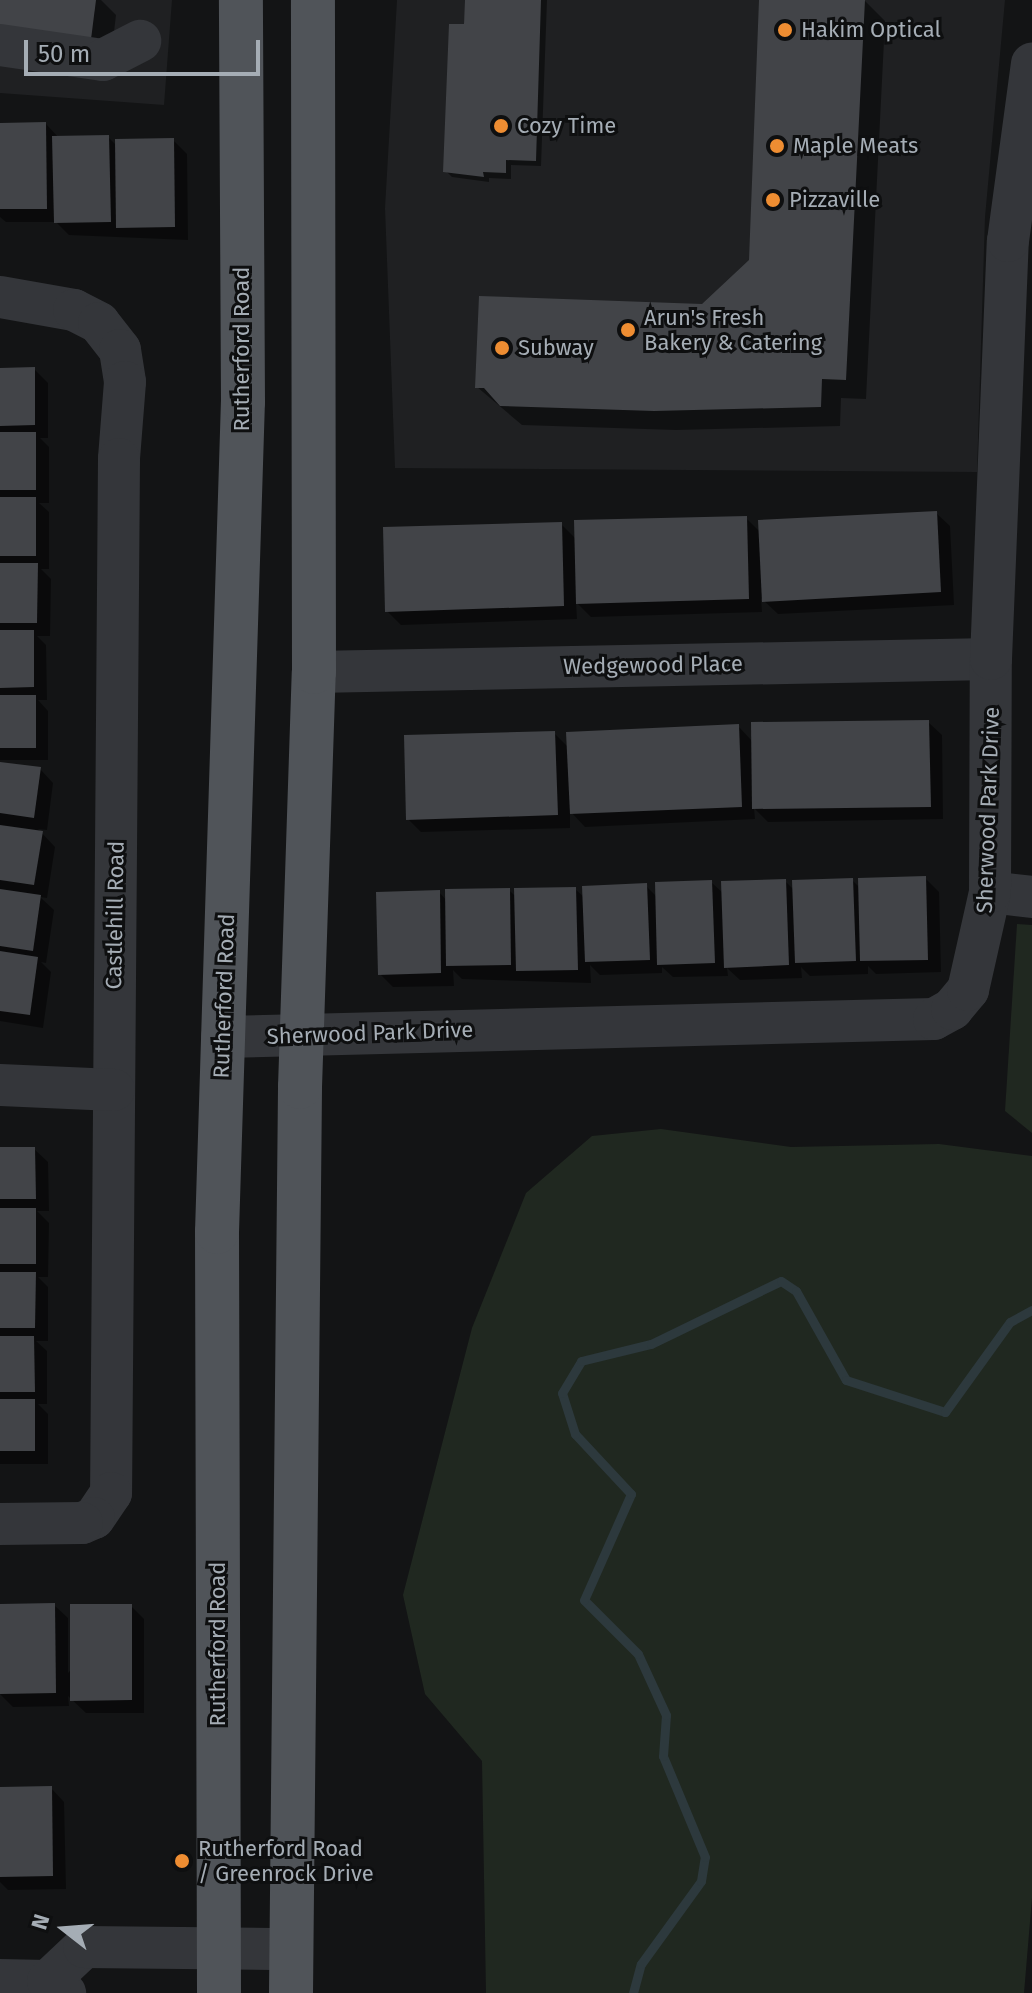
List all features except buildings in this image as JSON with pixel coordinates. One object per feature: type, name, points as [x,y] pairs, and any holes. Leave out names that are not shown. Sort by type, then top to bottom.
[{"type":"main road","name":"Rutherford Road","points":[[219,1993],[217,1232],[242,418],[241,0]]},
{"type":"main road","points":[[291,1993],[302,1038],[314,672],[313,0]]},
{"type":"street","points":[[0,45],[103,60],[140,41]]},
{"type":"street","name":"Sherwood Park Drive","points":[[222,1037],[302,1038],[447,1029],[934,1019],[952,1009],[968,990],[990,892],[991,659],[1008,241],[1032,64]]},
{"type":"street","name":"Castlehill Road","points":[[0,297],[74,310],[99,323],[120,350],[122,361],[111,1493],[94,1518],[82,1523],[0,1524]]},
{"type":"street","name":"Wedgewood Place","points":[[314,672],[991,659]]},
{"type":"street","points":[[990,892],[1032,897]]},
{"type":"street","points":[[0,1085],[114,1090]]},
{"type":"street","points":[[0,1980],[56,1987],[84,1947],[292,1949]]},
{"type":"shaded area","points":[[0,0],[172,0],[164,105],[0,93]]},
{"type":"shaded area","points":[[397,0],[1005,0],[985,217],[977,472],[395,468],[385,208]]},
{"type":"shaded area","points":[[1017,924],[1032,925],[1032,1133],[1005,1111]]},
{"type":"shaded area","points":[[661,1129],[791,1147],[939,1144],[1032,1156],[1032,1898],[1024,1993],[486,1993],[482,1761],[425,1694],[403,1595],[472,1328],[526,1193],[592,1136]]},
{"type":"waterway","points":[[633,1993],[641,1964],[701,1881],[705,1857],[663,1756],[666,1715],[638,1654],[584,1600],[631,1494],[575,1434],[562,1393],[581,1361],[651,1344],[781,1281],[796,1291],[846,1380],[945,1412],[1010,1322],[1032,1310]]},
{"type":"place","name":"Hakim Optical","points":[[785,30]]},
{"type":"place","name":"Cozy Time","points":[[501,126]]},
{"type":"place","name":"Maple Meats","points":[[777,146]]},
{"type":"place","name":"Pizzaville","points":[[773,200]]},
{"type":"place","name":"Arun's Fresh Bakery & Catering","points":[[628,330]]},
{"type":"place","name":"Subway","points":[[502,348]]},
{"type":"place","name":"Rutherford Road / Greenrock Drive","points":[[182,1861]]}]
